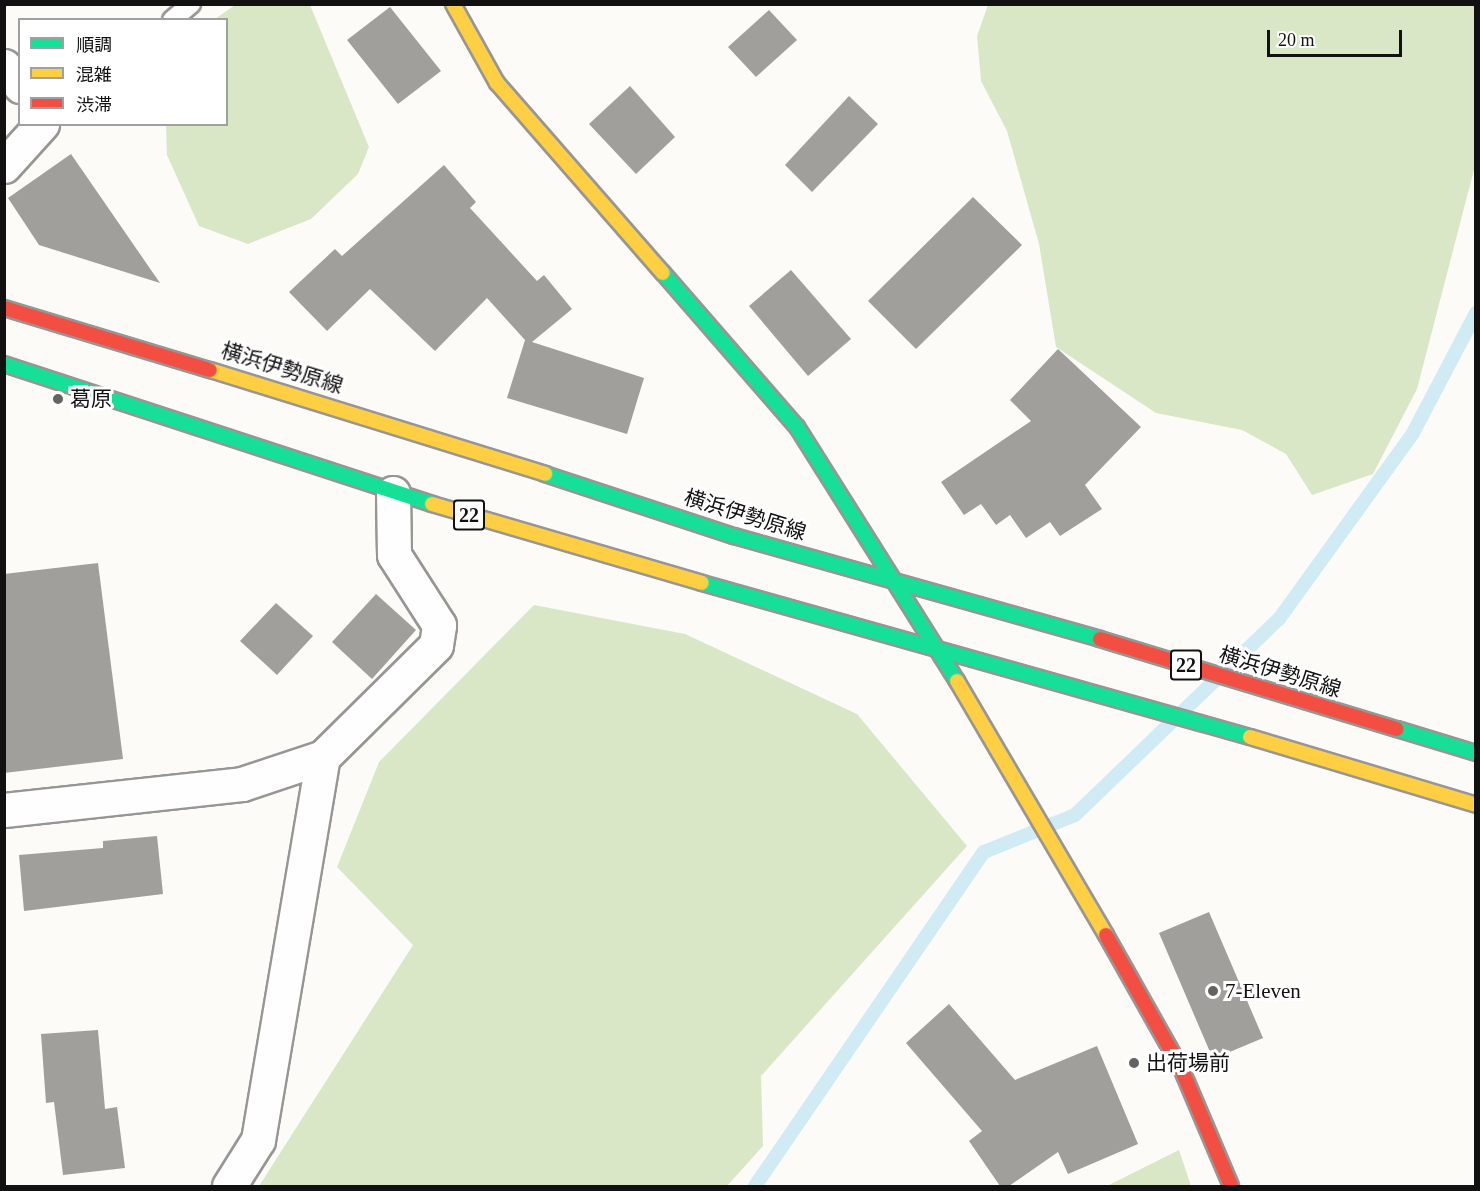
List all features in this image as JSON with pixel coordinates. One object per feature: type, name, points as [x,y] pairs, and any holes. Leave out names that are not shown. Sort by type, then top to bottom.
[{"type":"main road","points":[[453,4],[497,83],[797,427],[938,647],[1181,1068],[1232,1186]]},
{"type":"main road","name":"横浜伊勢原線","points":[[4,308],[385,422],[734,536],[896,580],[1476,753]]},
{"type":"main road","name":"22","points":[[4,364],[393,493],[938,647],[1476,805]]},
{"type":"street","points":[[4,66],[18,84]]},
{"type":"street","points":[[4,166],[40,126]]},
{"type":"street","points":[[4,810],[242,784],[323,757],[436,645],[439,625],[394,555],[393,493]]},
{"type":"street","points":[[229,1186],[258,1140],[323,757]]},
{"type":"lane","points":[[174,18],[191,4]]},
{"type":"green space","points":[[235,5],[310,5],[369,147],[358,174],[311,219],[248,244],[199,226],[167,155],[166,126],[228,126],[228,18],[216,18]]},
{"type":"green space","points":[[988,5],[1475,5],[1475,166],[1417,389],[1373,474],[1312,495],[1286,454],[1242,430],[1156,413],[1056,347],[1039,244],[1007,131],[981,81],[977,36]]},
{"type":"green space","points":[[534,605],[685,634],[857,714],[967,846],[761,1076],[763,1146],[727,1186],[259,1186],[413,945],[337,867],[379,762]]},
{"type":"green space","points":[[1179,1150],[1191,1186],[1107,1186]]},
{"type":"building","points":[[390,7],[441,71],[398,104],[347,40]]},
{"type":"building","points":[[769,10],[797,40],[756,77],[728,47]]},
{"type":"building","points":[[630,86],[675,137],[636,174],[589,124]]},
{"type":"building","points":[[849,96],[878,124],[812,192],[785,165]]},
{"type":"building","points":[[71,154],[160,283],[39,245],[8,198]]},
{"type":"building","points":[[444,165],[476,202],[470,208],[537,281],[544,275],[572,309],[532,342],[644,378],[627,434],[507,398],[525,340],[487,298],[435,351],[370,289],[327,331],[289,292],[335,249],[342,256]]},
{"type":"building","points":[[973,197],[1022,245],[916,349],[868,301]]},
{"type":"building","points":[[791,270],[851,339],[808,376],[749,306]]},
{"type":"building","points":[[1058,349],[1141,427],[1085,485],[1102,509],[1060,536],[1050,522],[1026,538],[1010,515],[996,525],[981,504],[964,515],[941,482],[1031,421],[1010,400]]},
{"type":"building","points":[[98,563],[123,759],[4,773],[4,574]]},
{"type":"building","points":[[376,594],[416,630],[372,679],[332,642]]},
{"type":"building","points":[[276,603],[313,636],[277,675],[240,641]]},
{"type":"building","points":[[157,836],[163,894],[24,911],[19,855],[103,848],[103,841]]},
{"type":"building","points":[[1209,912],[1263,1038],[1213,1059],[1159,933]]},
{"type":"building","points":[[949,1004],[1015,1080],[1097,1046],[1138,1144],[1068,1174],[1058,1152],[1009,1186],[1000,1186],[969,1141],[982,1131],[906,1043]]},
{"type":"building","points":[[98,1030],[105,1109],[117,1107],[125,1168],[63,1175],[54,1102],[46,1103],[41,1034]]},
{"type":"waterway","points":[[755,1186],[984,852],[1075,815],[1279,619],[1413,433],[1476,313]]},
{"type":"traffic: fast","points":[[663,273],[797,427],[957,681]]},
{"type":"traffic: fast","points":[[4,364],[432,504]]},
{"type":"traffic: fast","points":[[545,474],[734,536],[1100,639]]},
{"type":"traffic: fast","points":[[702,583],[1250,737]]},
{"type":"traffic: fast","points":[[1397,729],[1476,753]]},
{"type":"traffic: slow","points":[[453,4],[497,83],[663,273]]},
{"type":"traffic: slow","points":[[210,370],[545,474]]},
{"type":"traffic: slow","points":[[432,504],[702,583]]},
{"type":"traffic: slow","points":[[957,681],[1106,935]]},
{"type":"traffic: slow","points":[[1250,737],[1476,805]]},
{"type":"traffic: jam","points":[[4,308],[210,370]]},
{"type":"traffic: jam","points":[[1100,639],[1397,729]]},
{"type":"traffic: jam","points":[[1106,935],[1181,1068],[1231,1186]]},
{"type":"place","name":"葛原","points":[[58,399]]},
{"type":"place","name":"7-Eleven","points":[[1213,991]]},
{"type":"place","name":"出荷場前","points":[[1134,1063]]}]
